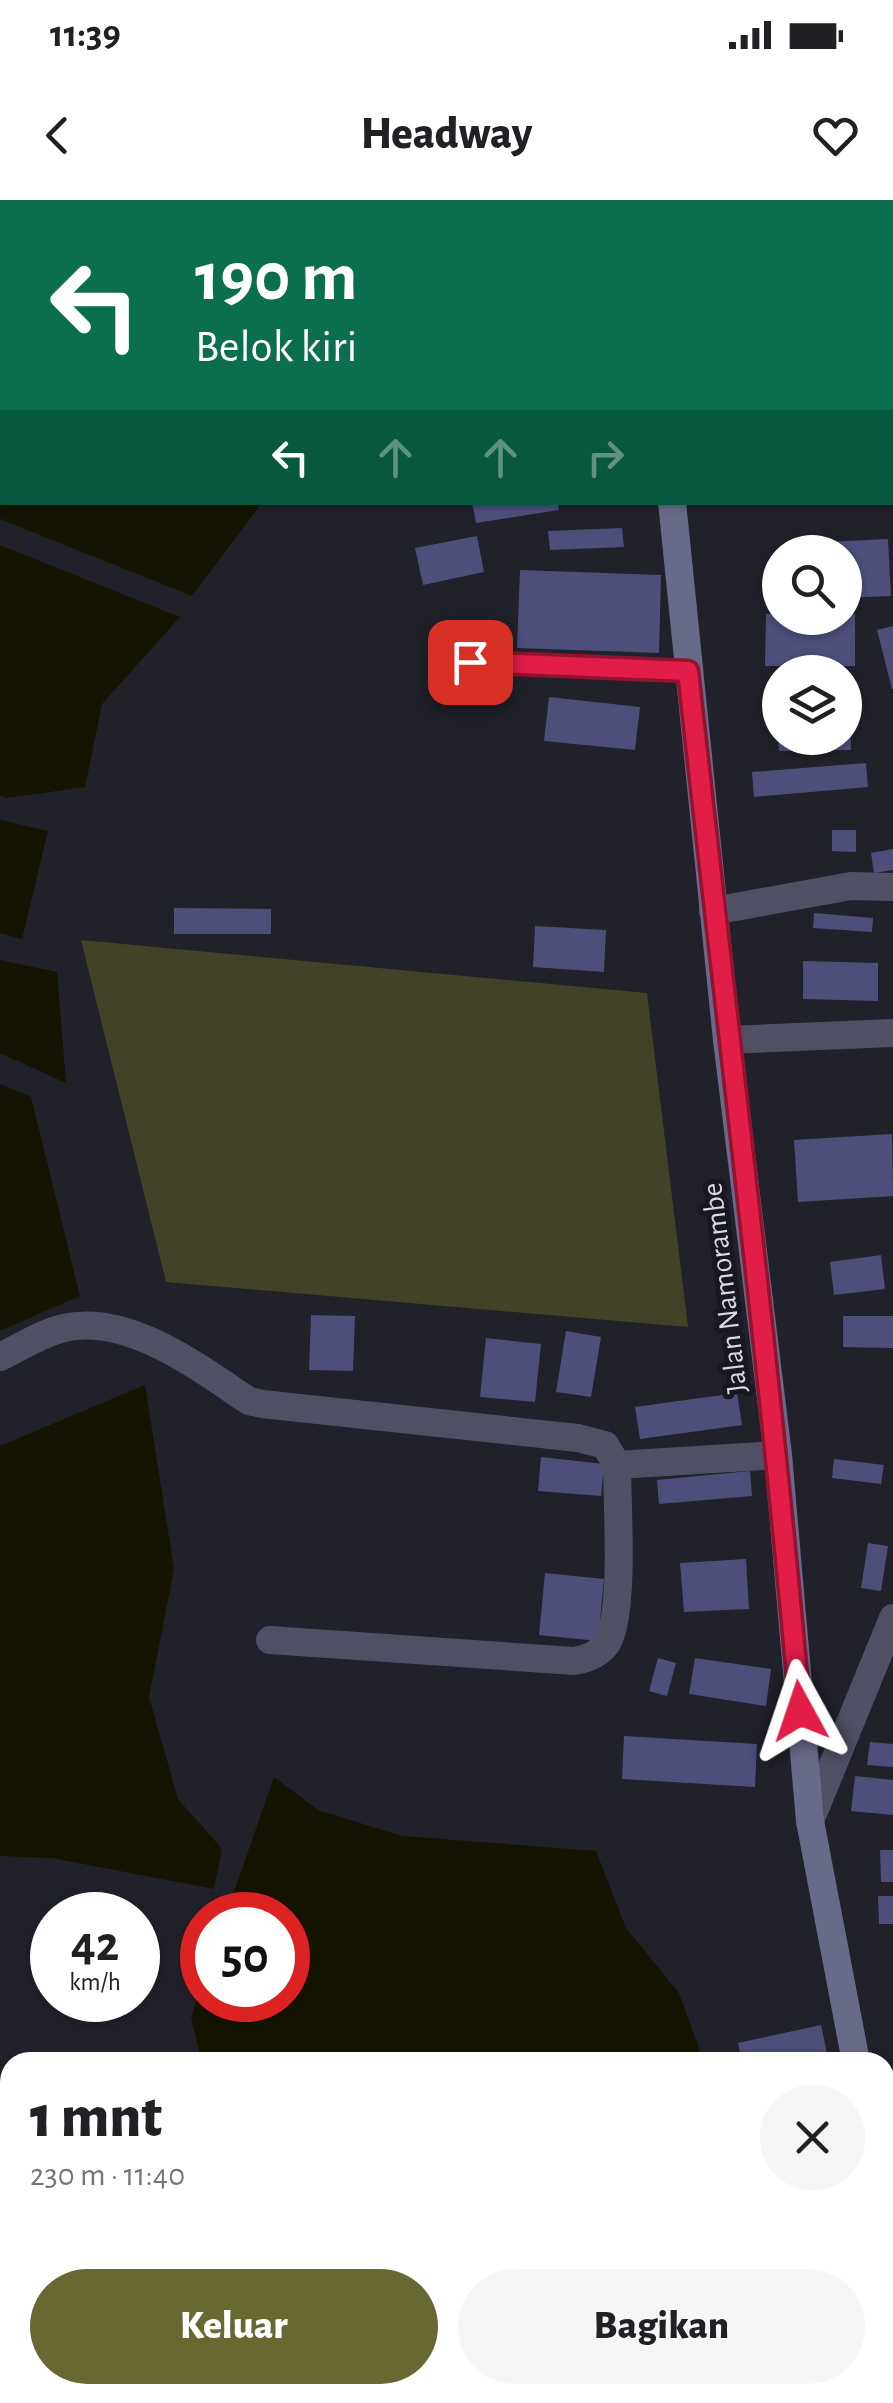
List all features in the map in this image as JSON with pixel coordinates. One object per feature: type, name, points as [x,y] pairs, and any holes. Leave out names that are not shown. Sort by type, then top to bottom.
[{"type":"main road","name":"Jalan Namorambe","points":[[672,505],[727,1040],[778,1455],[810,1821],[854,2052]]},
{"type":"street","points":[[713,911],[850,886],[893,887]]},
{"type":"street","points":[[727,1040],[893,1033]]},
{"type":"street","points":[[0,1357],[68,1327],[102,1328],[130,1334],[187,1358],[249,1401],[578,1438],[605,1445],[617,1465],[616,1613],[606,1644],[590,1658],[574,1661],[270,1640]]},
{"type":"street","points":[[617,1465],[778,1455]]},
{"type":"street","points":[[810,1821],[893,1618]]},
{"type":"lane","points":[[470,662],[688,671]]},
{"type":"shaded area","points":[[0,505],[260,505],[192,596],[0,519]]},
{"type":"shaded area","points":[[0,545],[180,617],[102,704],[85,787],[0,796]]},
{"type":"shaded area","points":[[0,820],[48,831],[22,939],[0,933]]},
{"type":"shaded area","points":[[81,940],[647,993],[688,1327],[166,1282]]},
{"type":"shaded area","points":[[0,960],[57,972],[66,1083],[0,1053]]},
{"type":"shaded area","points":[[0,1084],[31,1097],[80,1296],[0,1331]]},
{"type":"shaded area","points":[[145,1385],[174,1569],[149,1697],[178,1799],[222,1849],[214,1889],[52,1858],[0,1856],[0,1446]]},
{"type":"shaded area","points":[[274,1777],[318,1810],[402,1836],[596,1851],[626,1928],[679,1993],[700,2051],[699,2052],[200,2052],[192,2022],[310,2022],[310,1892],[234,1892]]},
{"type":"building","points":[[473,505],[558,505],[559,510],[476,523]]},
{"type":"building","points":[[622,528],[624,547],[550,550],[548,531]]},
{"type":"building","points":[[477,536],[484,572],[423,585],[415,548]]},
{"type":"building","points":[[888,539],[891,596],[862,597],[862,540]]},
{"type":"building","points":[[520,570],[661,575],[659,653],[517,648]]},
{"type":"building","points":[[893,626],[893,689],[892,689],[877,630]]},
{"type":"building","points":[[766,635],[855,635],[855,655],[765,655]]},
{"type":"building","points":[[549,697],[640,707],[635,750],[544,741]]},
{"type":"building","points":[[866,763],[868,787],[754,797],[752,772]]},
{"type":"building","points":[[832,830],[856,830],[856,852],[832,851]]},
{"type":"building","points":[[893,849],[893,870],[874,873],[871,853]]},
{"type":"building","points":[[174,908],[271,909],[271,934],[174,934]]},
{"type":"building","points":[[814,913],[873,918],[872,932],[813,928]]},
{"type":"building","points":[[535,926],[606,930],[604,972],[533,967]]},
{"type":"building","points":[[803,961],[878,963],[878,1001],[803,999]]},
{"type":"building","points":[[892,1134],[893,1196],[798,1202],[794,1140]]},
{"type":"building","points":[[881,1255],[885,1289],[834,1295],[830,1262]]},
{"type":"building","points":[[311,1315],[355,1316],[353,1371],[309,1370]]},
{"type":"building","points":[[843,1316],[893,1316],[893,1348],[843,1347]]},
{"type":"building","points":[[566,1331],[601,1337],[591,1397],[556,1392]]},
{"type":"building","points":[[486,1338],[541,1344],[535,1402],[480,1397]]},
{"type":"building","points":[[737,1393],[742,1425],[640,1439],[635,1407]]},
{"type":"building","points":[[541,1457],[604,1464],[601,1496],[538,1491]]},
{"type":"building","points":[[834,1459],[884,1465],[881,1484],[832,1478]]},
{"type":"building","points":[[750,1471],[752,1496],[659,1504],[657,1480]]},
{"type":"building","points":[[868,1543],[888,1546],[881,1591],[861,1588]]},
{"type":"building","points":[[746,1559],[749,1609],[684,1612],[680,1563]]},
{"type":"building","points":[[545,1573],[604,1579],[598,1641],[539,1635]]},
{"type":"building","points":[[658,1658],[676,1663],[667,1696],[649,1691]]},
{"type":"building","points":[[695,1658],[771,1669],[766,1706],[689,1694]]},
{"type":"building","points":[[624,1736],[757,1744],[755,1787],[622,1779]]},
{"type":"building","points":[[870,1742],[893,1744],[893,1767],[867,1765]]},
{"type":"building","points":[[855,1776],[893,1780],[893,1815],[851,1811]]},
{"type":"building","points":[[880,1850],[893,1850],[893,1882],[881,1882]]},
{"type":"building","points":[[878,1896],[893,1896],[893,1924],[879,1924]]},
{"type":"building","points":[[821,2025],[827,2052],[740,2052],[738,2043]]},
{"type":"route","points":[[470,662],[688,671],[727,1040],[778,1455],[800,1711]]}]
